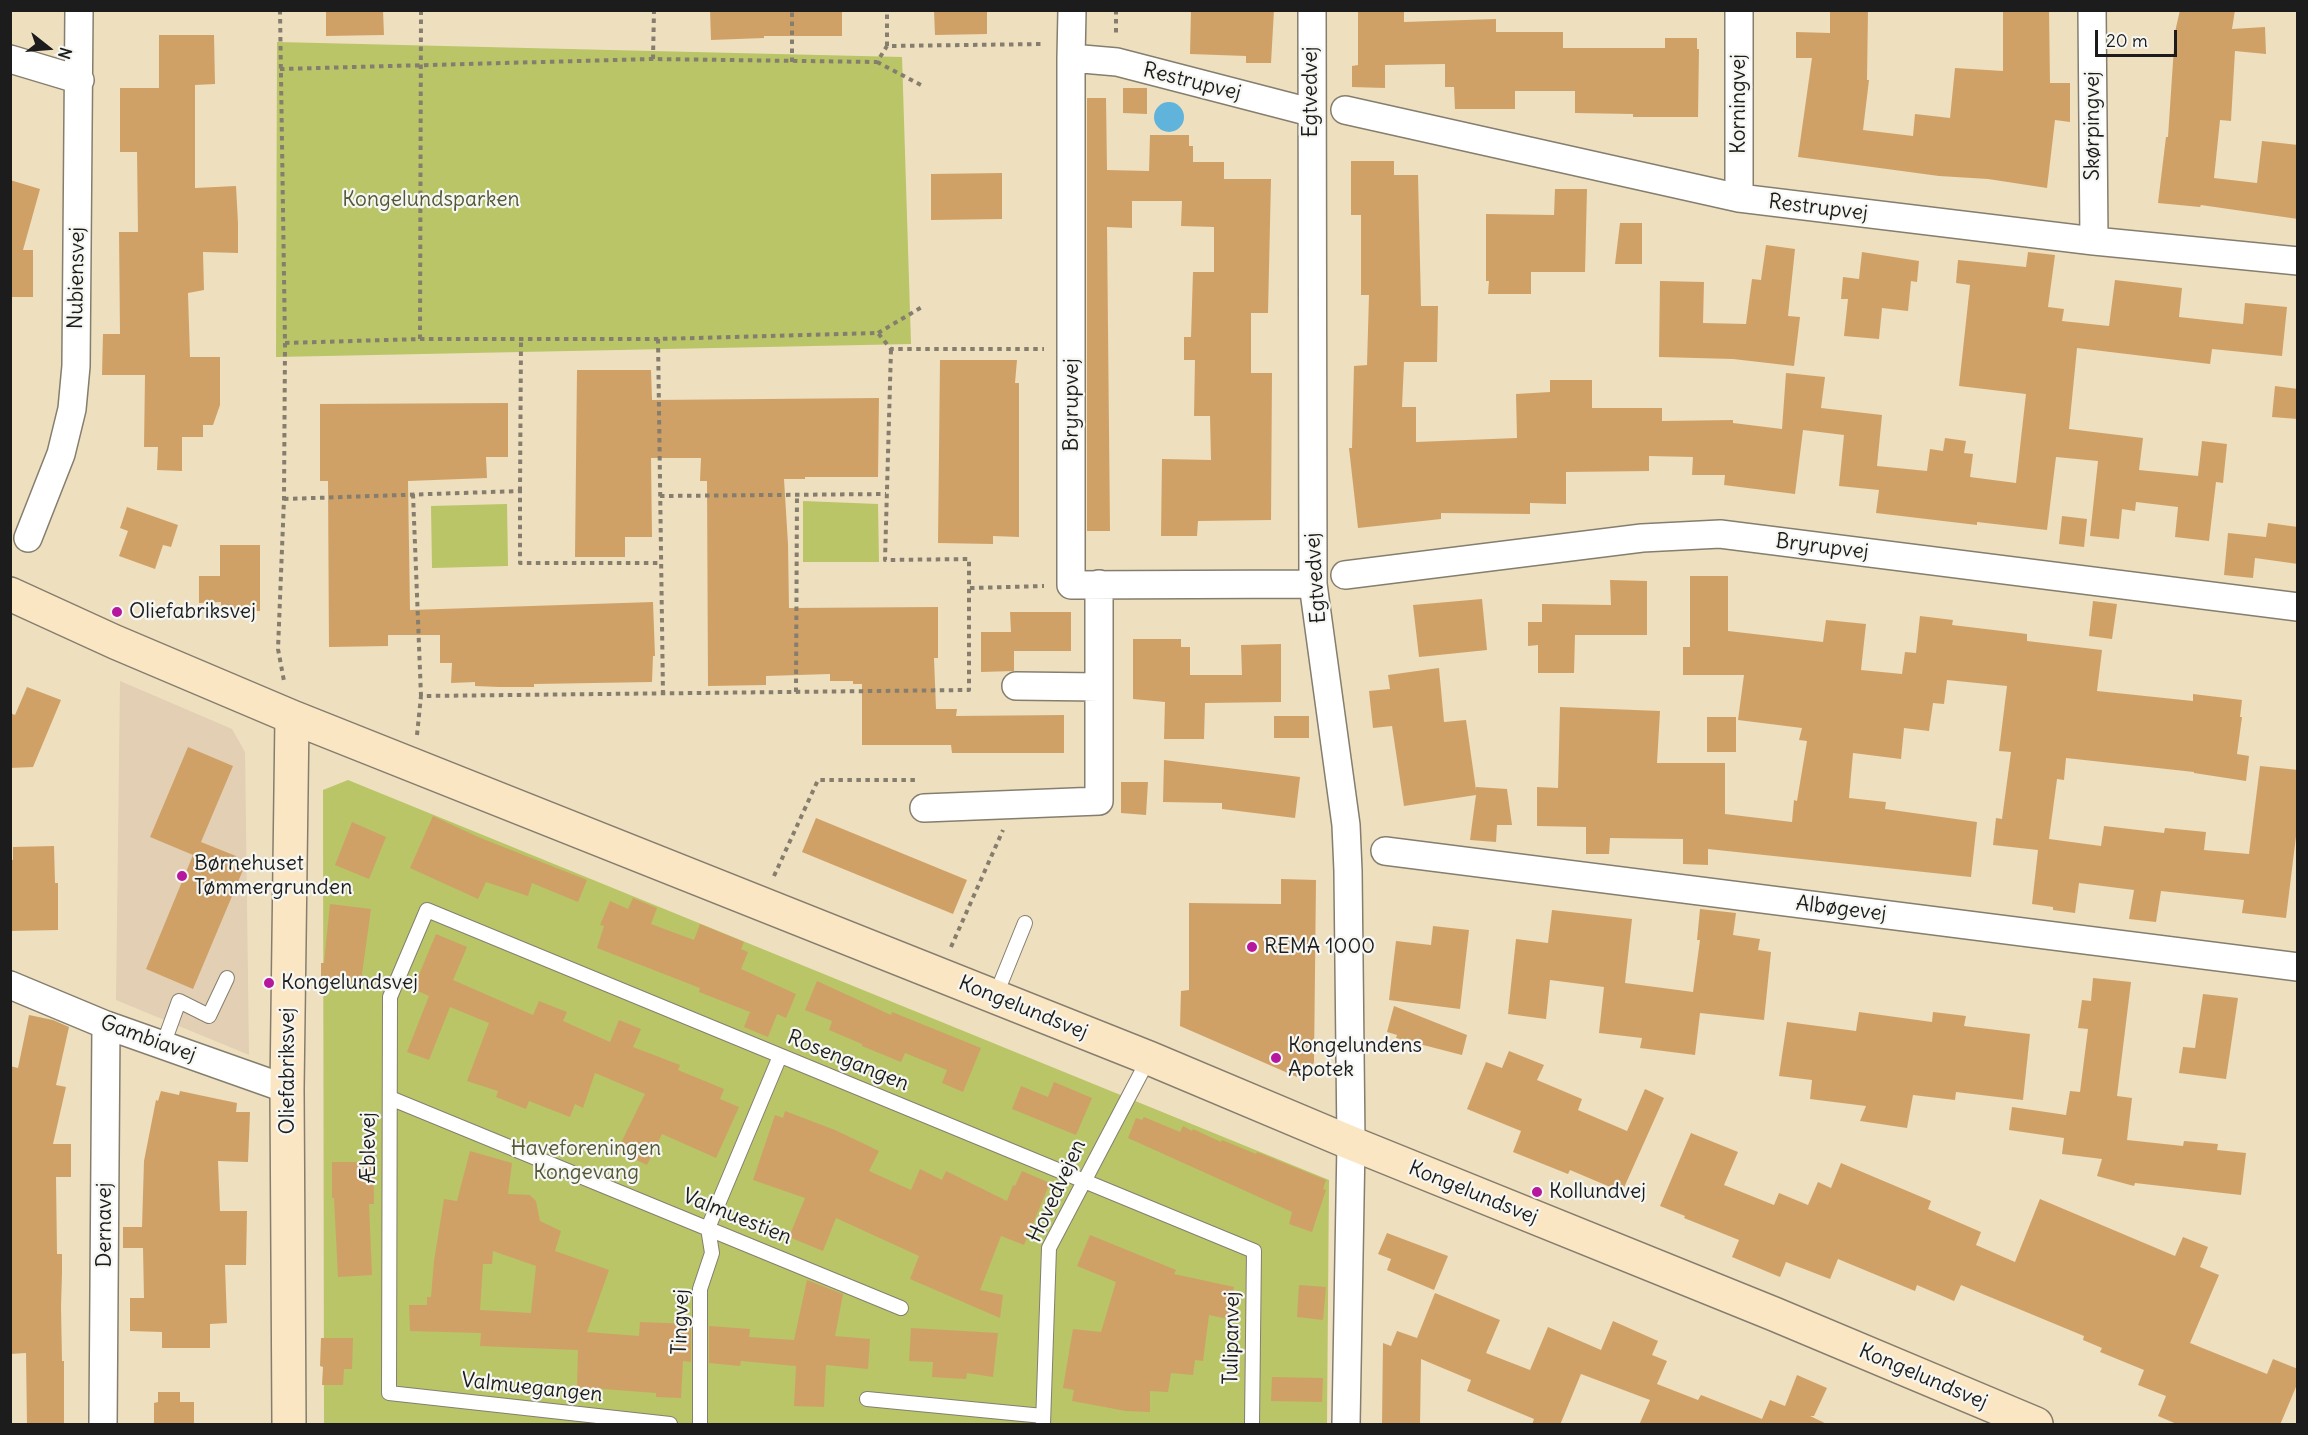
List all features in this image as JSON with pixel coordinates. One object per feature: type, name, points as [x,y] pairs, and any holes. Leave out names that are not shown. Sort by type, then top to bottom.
[{"type":"street","name":"Nubiensvej","points":[[28,538],[61,453],[72,409],[76,366],[79,10]]},
{"type":"street","points":[[1071,10],[1071,58]]},
{"type":"street","name":"Egtvedvej","points":[[1311,10],[1313,584],[1346,825],[1351,1143]]},
{"type":"street","name":"Korningvej","points":[[1739,10],[1739,198]]},
{"type":"street","name":"Skørpingvej","points":[[2092,10],[2094,240]]},
{"type":"street","name":"Restrupvej","points":[[1071,58],[1116,62],[1310,112]]},
{"type":"street","name":"Bryrupvej","points":[[1071,58],[1071,585]]},
{"type":"street","points":[[10,59],[80,80]]},
{"type":"street","name":"Restrupvej","points":[[1346,110],[1739,198],[2094,240],[2298,261]]},
{"type":"street","name":"Bryrupvej","points":[[1345,575],[1642,538],[1720,534],[2298,607]]},
{"type":"street","points":[[924,808],[1099,801],[1099,584]]},
{"type":"street","points":[[1071,585],[1313,584]]},
{"type":"street","name":"Kongelundsvej","points":[[10,594],[115,642],[292,717],[1149,1058],[1351,1143],[1774,1314],[2036,1425]]},
{"type":"street","points":[[1016,686],[1099,687]]},
{"type":"street","name":"Oliefabriksvej","points":[[289,1425],[287,1089],[292,717]]},
{"type":"street","name":"Albøgevej","points":[[1385,851],[2298,967]]},
{"type":"street","name":"Gambiavej","points":[[10,985],[106,1025],[287,1089]]},
{"type":"street","name":"Dernavej","points":[[103,1425],[106,1025]]},
{"type":"street","points":[[1346,1425],[1351,1143]]},
{"type":"lane","name":"Rosengangen","points":[[427,910],[1254,1251]]},
{"type":"lane","name":"Æblevej","points":[[389,1393],[390,997],[427,910]]},
{"type":"lane","points":[[994,997],[1024,923]]},
{"type":"lane","points":[[163,1045],[179,1001],[209,1016],[227,978]]},
{"type":"lane","name":"Tingvej","points":[[700,1425],[700,1289],[711,1253],[708,1228],[780,1056]]},
{"type":"lane","name":"Hovedvejen","points":[[1043,1420],[1049,1248],[1082,1181],[1149,1058]]},
{"type":"lane","name":"Valmuestien","points":[[390,1098],[901,1308]]},
{"type":"lane","name":"Tulipanvej","points":[[1252,1425],[1254,1251]]},
{"type":"lane","name":"Valmuegangen","points":[[389,1393],[670,1425]]},
{"type":"lane","points":[[867,1399],[1043,1420]]},
{"type":"path","points":[[279,10],[285,343],[284,499],[278,650],[292,717]]},
{"type":"path","points":[[420,339],[421,10]]},
{"type":"path","points":[[653,59],[654,10]]},
{"type":"path","points":[[792,10],[792,62]]},
{"type":"path","points":[[877,62],[887,46],[887,10]]},
{"type":"path","points":[[887,46],[1052,44],[1071,58]]},
{"type":"path","points":[[280,69],[653,59],[877,62],[921,85]]},
{"type":"path","points":[[285,343],[420,339],[658,339],[878,333],[922,307]]},
{"type":"path","points":[[421,696],[969,690],[969,559],[885,560],[891,349],[878,333]]},
{"type":"path","points":[[658,339],[663,693]]},
{"type":"path","points":[[521,340],[520,563],[661,563]]},
{"type":"path","points":[[891,349],[1072,349]]},
{"type":"path","points":[[284,499],[520,491]]},
{"type":"path","points":[[411,765],[420,720],[421,696],[413,494]]},
{"type":"path","points":[[796,692],[797,494]]},
{"type":"path","points":[[660,496],[886,494]]},
{"type":"path","points":[[970,588],[1071,585]]},
{"type":"path","points":[[762,904],[818,780],[926,780],[924,808]]},
{"type":"path","points":[[939,975],[1015,804]]},
{"type":"shaded area","name":"Børnehuset Tømmergrunden","points":[[120,681],[232,729],[245,752],[249,1055],[116,1000]]},
{"type":"green space","name":"Kongelundsparken","points":[[277,42],[902,57],[911,344],[276,357]]},
{"type":"green space","points":[[803,501],[878,504],[879,562],[803,562]]},
{"type":"green space","points":[[507,504],[508,566],[432,568],[431,506]]},
{"type":"green space","name":"Haveforeningen Kongevang","points":[[348,780],[1329,1180],[1327,1424],[324,1424],[323,790]]},
{"type":"water","points":[[1169,102],[1175,103],[1183,111],[1183,123],[1175,131],[1169,132],[1163,131],[1155,123],[1154,117],[1155,111],[1163,103]]},
{"type":"building","points":[[326,10],[383,10],[384,35],[326,36]]},
{"type":"building","points":[[710,10],[764,10],[764,12],[842,10],[842,36],[764,36],[764,38],[711,40]]},
{"type":"building","points":[[934,10],[987,10],[987,34],[935,35]]},
{"type":"building","points":[[1191,10],[1274,10],[1271,63],[1246,63],[1246,56],[1190,54]]},
{"type":"building","points":[[1358,10],[1404,10],[1404,22],[1496,19],[1496,32],[1563,32],[1563,48],[1665,48],[1665,38],[1697,38],[1697,49],[1699,49],[1698,117],[1633,117],[1633,114],[1575,113],[1575,91],[1515,91],[1515,109],[1455,109],[1454,87],[1445,87],[1445,64],[1385,65],[1385,88],[1352,87],[1352,66],[1358,65]]},
{"type":"building","points":[[1830,10],[1868,10],[1867,80],[1869,80],[1863,130],[1913,136],[1915,114],[1950,118],[1955,68],[2003,71],[2003,10],[2049,10],[2050,83],[2070,83],[2070,122],[2055,120],[2047,188],[1798,157],[1812,58],[1796,58],[1796,32],[1830,33]]},
{"type":"building","points":[[2180,10],[2235,10],[2232,29],[2265,27],[2266,54],[2235,51],[2231,121],[2220,120],[2214,178],[2257,183],[2262,141],[2298,145],[2298,219],[2201,205],[2200,207],[2158,203],[2166,137],[2168,137],[2175,32]]},
{"type":"building","points":[[159,35],[214,35],[215,84],[195,85],[195,188],[236,186],[238,223],[238,253],[203,252],[204,290],[188,293],[190,357],[220,357],[220,405],[213,425],[203,425],[203,437],[182,437],[182,471],[157,470],[158,447],[144,447],[145,375],[102,375],[103,334],[120,334],[119,232],[138,232],[137,152],[120,152],[120,88],[159,88]]},
{"type":"building","points":[[1123,88],[1147,88],[1147,114],[1123,113]]},
{"type":"building","points":[[1087,98],[1106,98],[1107,170],[1149,171],[1150,135],[1189,135],[1189,146],[1193,146],[1193,162],[1224,162],[1224,179],[1271,179],[1268,313],[1251,313],[1251,373],[1272,373],[1271,520],[1198,521],[1197,536],[1161,536],[1162,459],[1211,460],[1210,416],[1194,416],[1195,360],[1184,360],[1184,337],[1191,337],[1193,272],[1214,272],[1214,227],[1181,226],[1182,201],[1132,201],[1132,228],[1107,227],[1110,531],[1087,531]]},
{"type":"building","points":[[1351,161],[1394,161],[1394,175],[1418,175],[1421,306],[1438,306],[1437,362],[1404,362],[1402,407],[1416,407],[1416,442],[1517,438],[1516,394],[1550,392],[1550,380],[1592,380],[1592,408],[1662,408],[1662,421],[1733,420],[1733,423],[1782,429],[1786,373],[1825,377],[1821,408],[1882,415],[1877,466],[1927,471],[1930,449],[1943,451],[1945,438],[1966,441],[1964,453],[1973,454],[1970,477],[2016,483],[2026,394],[1959,386],[1970,285],[1956,283],[1958,260],[2026,267],[2028,252],[2055,255],[2048,307],[2064,309],[2062,321],[2109,326],[2115,280],[2182,288],[2179,317],[2243,324],[2245,303],[2287,307],[2282,356],[2212,349],[2210,364],[2077,348],[2069,429],[2143,438],[2139,470],[2198,476],[2202,441],[2227,444],[2223,483],[2216,482],[2209,541],[2175,537],[2178,507],[2136,502],[2135,511],[2122,509],[2119,539],[2090,536],[2098,461],[2056,457],[2047,530],[1977,522],[1977,525],[1876,513],[1879,490],[1839,486],[1844,435],[1803,430],[1795,494],[1724,485],[1725,475],[1692,475],[1693,457],[1649,456],[1649,471],[1566,472],[1566,504],[1530,503],[1530,514],[1441,513],[1441,519],[1358,528],[1349,448],[1352,448],[1354,366],[1367,365],[1369,295],[1361,295],[1361,215],[1351,215]]},
{"type":"building","points":[[1002,173],[1002,219],[931,220],[931,174]]},
{"type":"building","points":[[10,180],[40,189],[23,250],[33,250],[33,297],[10,297]]},
{"type":"building","points":[[1555,189],[1587,189],[1585,272],[1531,272],[1531,294],[1488,294],[1486,214],[1554,215]]},
{"type":"building","points":[[1620,223],[1642,223],[1642,264],[1615,264]]},
{"type":"building","points":[[1766,245],[1795,249],[1788,316],[1800,317],[1794,366],[1733,359],[1659,357],[1660,281],[1704,282],[1703,323],[1746,324],[1752,279],[1761,280]]},
{"type":"building","points":[[1862,252],[1919,261],[1917,282],[1911,281],[1908,311],[1882,308],[1879,339],[1844,336],[1848,299],[1841,299],[1843,277],[1859,279]]},
{"type":"building","points":[[940,360],[1017,360],[1015,383],[1019,383],[1019,537],[993,536],[993,544],[938,543]]},
{"type":"building","points":[[577,370],[651,370],[652,400],[879,398],[878,477],[784,479],[789,608],[938,607],[938,658],[934,658],[936,709],[957,709],[956,716],[1064,715],[1064,753],[952,753],[951,745],[862,745],[862,684],[853,684],[853,681],[830,681],[830,674],[766,676],[766,685],[708,686],[707,481],[700,481],[701,458],[651,458],[652,537],[625,537],[625,557],[575,557]]},
{"type":"building","points":[[2275,386],[2298,389],[2298,419],[2272,417]]},
{"type":"building","points":[[508,403],[508,457],[486,457],[487,478],[408,481],[410,610],[653,602],[655,656],[653,656],[652,682],[534,684],[534,687],[475,686],[475,682],[451,683],[452,663],[440,663],[440,635],[388,635],[388,646],[329,647],[328,481],[320,481],[320,404]]},
{"type":"building","points":[[127,507],[178,525],[171,547],[163,545],[155,569],[119,556],[128,531],[120,528]]},
{"type":"building","points":[[2062,516],[2087,519],[2084,547],[2059,544]]},
{"type":"building","points":[[2268,523],[2298,527],[2298,564],[2255,558],[2253,578],[2224,575],[2228,533],[2266,537]]},
{"type":"building","points":[[220,545],[260,545],[260,611],[221,611],[221,602],[199,603],[199,576],[220,576]]},
{"type":"building","points":[[1690,576],[1728,576],[1728,631],[1823,642],[1826,620],[1866,624],[1861,670],[1902,674],[1905,652],[1916,653],[1920,616],[1953,620],[1952,625],[2027,634],[2027,641],[2102,650],[2097,691],[2193,701],[2193,694],[2242,700],[2237,754],[2249,756],[2246,781],[2194,772],[2066,758],[2064,780],[2057,779],[2049,839],[2101,846],[2104,826],[2164,833],[2165,828],[2206,832],[2204,850],[2249,854],[2260,766],[2298,770],[2298,820],[2286,918],[2242,913],[2244,900],[2161,891],[2156,922],[2129,919],[2134,890],[2079,883],[2075,913],[2032,904],[2038,850],[1993,845],[1996,818],[2002,819],[2011,752],[1999,751],[2007,686],[1947,680],[1944,704],[1933,703],[1929,731],[1904,728],[1901,759],[1853,753],[1849,798],[1886,802],[1885,809],[1977,822],[1971,877],[1708,849],[1708,865],[1683,864],[1683,839],[1610,838],[1609,854],[1586,854],[1586,827],[1537,826],[1537,787],[1558,788],[1560,707],[1660,711],[1657,763],[1725,763],[1725,814],[1792,822],[1794,800],[1797,801],[1807,741],[1799,740],[1802,728],[1738,720],[1744,675],[1683,675],[1683,647],[1690,647]]},
{"type":"building","points":[[1610,580],[1647,581],[1647,635],[1575,635],[1574,673],[1538,673],[1538,645],[1528,646],[1528,622],[1542,622],[1542,604],[1611,605]]},
{"type":"building","points":[[1482,599],[1487,650],[1419,657],[1413,605]]},
{"type":"building","points":[[2093,601],[2117,604],[2112,639],[2089,636]]},
{"type":"building","points":[[1010,612],[1071,612],[1071,651],[1014,651],[1014,671],[981,672],[981,632],[1011,632]]},
{"type":"building","points":[[1133,639],[1181,639],[1181,647],[1190,647],[1190,675],[1242,675],[1241,645],[1281,644],[1281,702],[1205,703],[1204,739],[1164,739],[1165,702],[1133,699]]},
{"type":"building","points":[[1439,668],[1444,722],[1466,720],[1476,790],[1476,787],[1507,789],[1512,825],[1497,825],[1496,842],[1470,840],[1476,795],[1404,806],[1392,726],[1373,728],[1369,691],[1390,689],[1388,675]]},
{"type":"building","points":[[27,687],[61,700],[33,767],[10,768],[10,713],[15,715]]},
{"type":"building","points":[[1274,716],[1309,716],[1309,738],[1274,738]]},
{"type":"building","points":[[1707,717],[1736,717],[1736,752],[1707,752]]},
{"type":"building","points":[[188,747],[233,766],[201,842],[236,856],[232,866],[243,870],[193,989],[146,969],[193,855],[150,837]]},
{"type":"building","points":[[1164,760],[1300,777],[1295,818],[1222,809],[1222,803],[1163,802]]},
{"type":"building","points":[[1121,782],[1148,782],[1146,815],[1121,813]]},
{"type":"building","points":[[433,816],[478,837],[587,880],[578,902],[532,883],[528,896],[486,882],[478,899],[410,868]]},
{"type":"building","points":[[816,818],[967,880],[953,914],[802,852]]},
{"type":"building","points":[[352,822],[386,837],[369,879],[335,865]]},
{"type":"building","points":[[54,846],[55,883],[58,883],[58,930],[10,931],[10,860],[13,860],[13,847]]},
{"type":"building","name":"REMA 1000","points":[[1281,879],[1316,880],[1314,1063],[1297,1077],[1180,1026],[1181,991],[1189,990],[1189,903],[1281,904]]},
{"type":"building","points":[[633,898],[657,908],[651,924],[694,940],[700,924],[744,942],[741,949],[748,952],[741,969],[796,994],[786,1018],[777,1014],[768,1037],[744,1027],[750,1012],[699,992],[700,988],[597,948],[604,926],[600,925],[610,901],[628,909]]},
{"type":"building","points":[[330,904],[371,909],[361,981],[346,981],[345,988],[321,988],[321,963],[324,963]]},
{"type":"building","points":[[1700,909],[1736,913],[1733,935],[1760,939],[1758,950],[1771,952],[1764,1020],[1700,1013],[1695,1055],[1640,1048],[1642,1038],[1599,1033],[1604,987],[1550,980],[1546,1019],[1508,1014],[1516,939],[1548,943],[1552,910],[1632,919],[1625,983],[1693,992],[1700,940],[1697,940]]},
{"type":"building","points":[[1433,926],[1469,930],[1460,1009],[1389,1000],[1396,941],[1431,945]]},
{"type":"building","points":[[436,934],[467,947],[453,980],[533,1015],[539,1001],[567,1012],[563,1021],[610,1042],[619,1020],[641,1029],[633,1047],[680,1065],[678,1070],[724,1089],[720,1099],[739,1107],[716,1158],[662,1134],[647,1165],[617,1151],[645,1094],[595,1073],[583,1108],[575,1104],[570,1117],[529,1101],[526,1109],[496,1097],[498,1091],[467,1081],[489,1023],[450,1007],[429,1060],[407,1052],[429,996],[413,989]]},
{"type":"building","points":[[2093,978],[2131,982],[2117,1096],[2132,1098],[2127,1140],[2183,1146],[2184,1141],[2218,1144],[2217,1150],[2246,1153],[2241,1195],[2135,1183],[2134,1186],[2097,1176],[2102,1159],[2062,1154],[2064,1138],[2009,1130],[2012,1107],[2066,1115],[2070,1091],[2080,1092],[2088,1029],[2078,1028],[2082,1000],[2091,1001]]},
{"type":"building","points":[[817,981],[891,1015],[892,1012],[981,1048],[963,1092],[942,1083],[947,1070],[905,1053],[901,1062],[829,1030],[832,1021],[805,1010]]},
{"type":"building","points":[[2203,994],[2238,998],[2226,1079],[2179,1073],[2183,1047],[2195,1048]]},
{"type":"building","points":[[1394,1006],[1467,1035],[1462,1055],[1396,1038],[1397,1035],[1387,1032]]},
{"type":"building","points":[[1859,1012],[1932,1022],[1933,1012],[1966,1016],[1964,1026],[2030,1034],[2023,1100],[1956,1092],[1955,1100],[1913,1095],[1907,1128],[1860,1121],[1866,1106],[1810,1099],[1812,1080],[1779,1076],[1787,1022],[1856,1031]]},
{"type":"building","points":[[29,1015],[53,1020],[69,1027],[56,1085],[66,1087],[53,1144],[71,1144],[71,1177],[56,1177],[57,1254],[62,1254],[64,1425],[27,1425],[26,1353],[10,1354],[10,1066],[18,1068]]},
{"type":"building","points":[[1509,1051],[1544,1065],[1537,1080],[1582,1099],[1578,1110],[1627,1131],[1645,1089],[1664,1098],[1622,1192],[1570,1170],[1568,1174],[1513,1152],[1521,1131],[1467,1109],[1486,1062],[1502,1068]]},
{"type":"building","points":[[1054,1082],[1092,1098],[1076,1135],[1012,1109],[1021,1086],[1048,1097]]},
{"type":"building","points":[[161,1091],[179,1095],[180,1091],[237,1103],[236,1112],[250,1112],[248,1162],[218,1161],[220,1211],[247,1211],[246,1265],[225,1265],[227,1323],[210,1324],[210,1348],[162,1348],[162,1332],[130,1331],[130,1298],[144,1298],[143,1248],[123,1248],[123,1227],[142,1227],[144,1161],[156,1100],[158,1101]]},
{"type":"building","points":[[785,1111],[835,1130],[879,1151],[869,1171],[911,1190],[920,1169],[942,1180],[946,1171],[1007,1201],[1022,1171],[1050,1183],[1024,1245],[1001,1236],[980,1290],[1003,1295],[1000,1318],[910,1279],[919,1256],[836,1218],[823,1251],[789,1237],[805,1198],[753,1180],[775,1115],[783,1118]]},
{"type":"building","points":[[1144,1117],[1180,1132],[1183,1126],[1192,1131],[1193,1129],[1221,1142],[1222,1140],[1256,1154],[1257,1152],[1326,1180],[1323,1189],[1326,1190],[1312,1232],[1289,1224],[1292,1212],[1128,1138],[1136,1118],[1142,1120]]},
{"type":"building","points":[[1691,1133],[1738,1152],[1724,1185],[1774,1205],[1779,1193],[1808,1205],[1818,1182],[1831,1188],[1841,1163],[1931,1201],[1928,1209],[1981,1232],[1976,1245],[2015,1262],[2040,1199],[2175,1256],[2183,1237],[2208,1247],[2200,1267],[2219,1275],[2190,1343],[2267,1374],[2273,1359],[2298,1369],[2298,1382],[2280,1425],[2179,1425],[2158,1416],[2166,1396],[2138,1385],[2144,1370],[2100,1352],[2102,1348],[2083,1340],[2084,1336],[1961,1285],[1954,1301],[1917,1285],[1915,1291],[1838,1259],[1830,1279],[1786,1262],[1780,1277],[1732,1257],[1739,1240],[1660,1206]]},
{"type":"building","points":[[373,1141],[374,1204],[369,1204],[372,1275],[338,1277],[334,1198],[332,1198],[332,1162],[361,1162],[361,1172]]},
{"type":"building","points":[[470,1151],[512,1163],[508,1194],[530,1195],[536,1201],[540,1221],[561,1231],[555,1251],[609,1270],[587,1332],[639,1336],[640,1322],[691,1324],[691,1362],[683,1361],[681,1398],[656,1397],[656,1393],[577,1387],[578,1350],[480,1346],[481,1333],[410,1331],[409,1305],[427,1305],[427,1297],[431,1297],[444,1199],[457,1201]],"holes":[[[493,1251],[536,1266],[531,1313],[480,1310],[483,1264],[492,1264]]]},
{"type":"building","points":[[1387,1233],[1448,1256],[1434,1290],[1387,1270],[1391,1259],[1378,1254]]},
{"type":"building","points":[[1090,1235],[1176,1270],[1174,1274],[1234,1287],[1228,1319],[1209,1315],[1203,1361],[1195,1360],[1193,1375],[1171,1373],[1168,1392],[1150,1391],[1150,1412],[1126,1411],[1072,1401],[1074,1390],[1063,1388],[1073,1329],[1101,1332],[1116,1282],[1077,1266]]},
{"type":"building","points":[[807,1280],[843,1294],[835,1336],[870,1339],[868,1369],[826,1365],[824,1407],[794,1406],[796,1366],[741,1361],[740,1366],[709,1363],[709,1326],[750,1329],[749,1337],[794,1340]]},
{"type":"building","points":[[1299,1285],[1326,1287],[1323,1320],[1297,1317]]},
{"type":"building","points":[[1435,1293],[1500,1320],[1486,1353],[1530,1370],[1548,1327],[1601,1350],[1613,1321],[1658,1341],[1652,1355],[1667,1361],[1657,1384],[1698,1400],[1701,1395],[1762,1419],[1770,1400],[1785,1406],[1797,1375],[1827,1388],[1814,1416],[1810,1416],[1829,1425],[1639,1425],[1650,1400],[1581,1374],[1560,1425],[1532,1425],[1534,1419],[1467,1391],[1471,1380],[1421,1359],[1420,1425],[1382,1425],[1383,1343],[1391,1346],[1397,1331],[1417,1338]]},
{"type":"building","points":[[911,1328],[998,1333],[993,1377],[967,1373],[966,1379],[932,1377],[933,1362],[909,1361]]},
{"type":"building","points":[[321,1338],[353,1338],[352,1369],[344,1369],[343,1385],[322,1385]]},
{"type":"building","points":[[1272,1377],[1323,1378],[1322,1402],[1271,1401]]},
{"type":"building","points":[[158,1392],[180,1392],[180,1402],[194,1402],[194,1425],[154,1425],[154,1403],[158,1402]]},
{"type":"place","name":"Oliefabriksvej","points":[[117,612]]},
{"type":"place","name":"Børnehuset Tømmergrunden","points":[[182,876]]},
{"type":"place","name":"REMA 1000","points":[[1252,947]]},
{"type":"place","name":"Kongelundsvej","points":[[269,983]]},
{"type":"place","name":"Kongelundens Apotek","points":[[1276,1058]]},
{"type":"place","name":"Kollundvej","points":[[1537,1192]]}]
